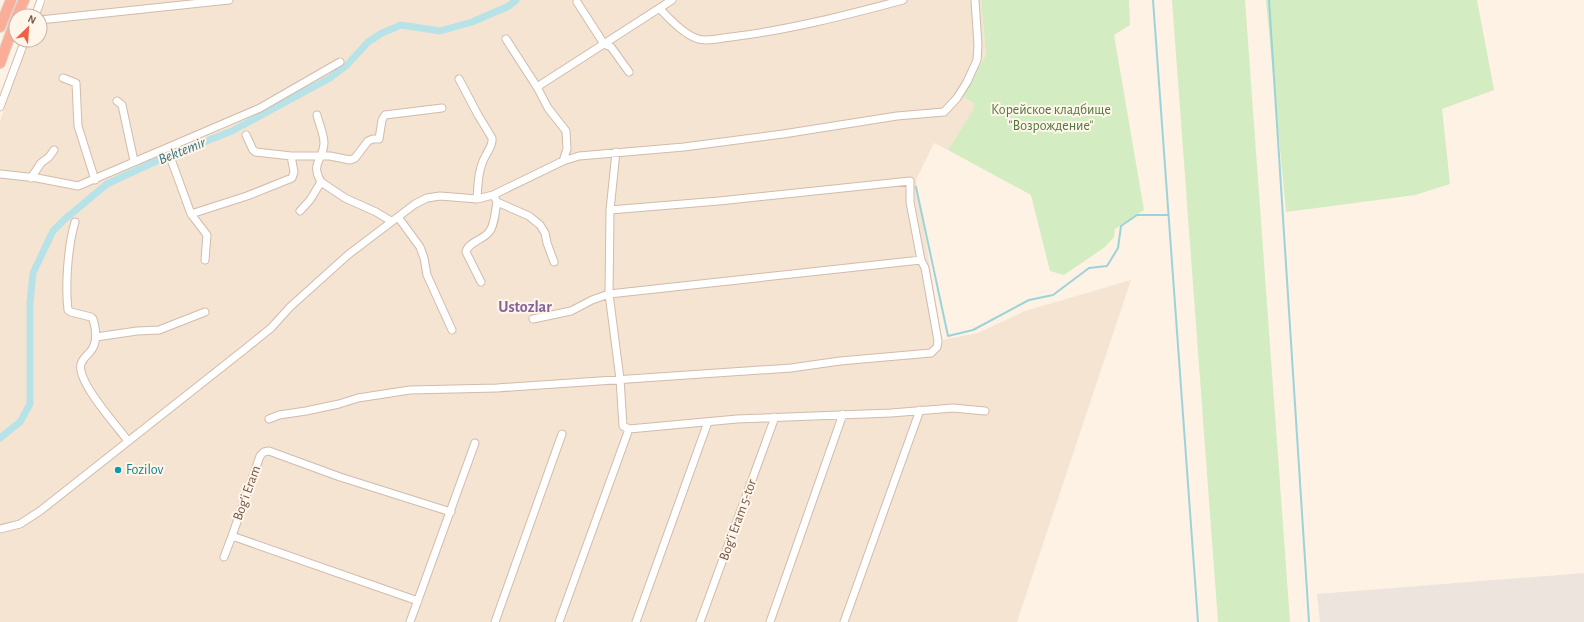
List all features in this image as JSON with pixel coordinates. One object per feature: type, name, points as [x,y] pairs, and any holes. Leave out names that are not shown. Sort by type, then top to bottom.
[{"type":"highway","points":[[0,27],[11,0]]},
{"type":"highway","points":[[0,63],[8,41]]},
{"type":"street","points":[[48,19],[230,0]]},
{"type":"street","points":[[537,87],[672,0]]},
{"type":"street","points":[[660,9],[689,34],[698,39],[707,40],[759,34],[842,16],[903,0]]},
{"type":"street","points":[[0,529],[20,524],[40,512],[271,328],[290,307],[349,254],[415,204],[428,198],[440,196],[477,199],[493,195],[563,161],[579,156],[692,146],[783,134],[897,116],[944,112],[957,98],[967,82],[977,60],[978,45],[975,0]]},
{"type":"street","points":[[577,2],[604,44],[611,47],[629,72]]},
{"type":"street","points":[[506,39],[537,87],[548,108],[566,131],[567,149],[563,161]]},
{"type":"street","points":[[0,107],[22,48]]},
{"type":"street","points":[[0,174],[78,186],[96,180],[134,161],[260,108],[340,62]]},
{"type":"street","points":[[63,78],[76,83],[78,126],[96,180]]},
{"type":"street","points":[[459,79],[492,138],[490,149],[481,164],[477,199]]},
{"type":"street","points":[[117,101],[122,105],[134,161]]},
{"type":"street","points":[[246,135],[253,150],[256,152],[290,156],[330,156],[345,160],[355,158],[368,140],[379,139],[382,120],[385,115],[442,108]]},
{"type":"street","points":[[317,115],[324,142],[321,156],[316,165],[316,173],[321,182],[345,198],[376,212],[391,221]]},
{"type":"street","points":[[31,178],[54,150]]},
{"type":"street","points":[[616,152],[610,210],[609,294],[620,379],[623,426],[629,429],[737,419],[891,413],[953,408],[985,411]]},
{"type":"street","points":[[191,214],[247,196],[292,178],[294,172],[290,156]]},
{"type":"street","points":[[172,162],[191,214],[207,235],[205,260]]},
{"type":"street","points":[[270,419],[279,415],[339,404],[358,398],[410,390],[497,388],[791,368],[840,361],[930,353],[937,347],[938,341],[934,311],[925,268],[921,260],[910,202],[910,181],[719,201],[610,210]]},
{"type":"street","points":[[300,211],[310,200],[321,182]]},
{"type":"street","points":[[493,195],[498,202],[529,216],[540,225],[545,234],[554,262]]},
{"type":"street","points":[[481,282],[466,252],[469,246],[489,233],[498,202]]},
{"type":"street","points":[[398,217],[420,246],[424,258],[426,275],[452,330]]},
{"type":"street","points":[[75,222],[71,234],[68,310],[70,312],[91,317],[93,319],[96,337],[91,350],[84,357],[81,363],[80,369],[82,378],[96,400],[128,441]]},
{"type":"street","points":[[534,319],[571,310],[609,294],[921,260]]},
{"type":"street","points":[[96,337],[137,331],[159,330],[205,312]]},
{"type":"street","points":[[844,622],[920,410]]},
{"type":"street","points":[[770,622],[843,414]]},
{"type":"street","name":"Bog'i Eram 5-tor","points":[[700,622],[775,417]]},
{"type":"street","points":[[636,622],[708,422]]},
{"type":"street","points":[[559,622],[629,429]]},
{"type":"street","points":[[494,622],[562,434]]},
{"type":"street","points":[[410,622],[475,443]]},
{"type":"street","name":"Bog'i Eram","points":[[418,601],[232,536],[260,456],[264,452],[268,451],[340,477],[451,512]]},
{"type":"street","points":[[224,557],[232,536]]},
{"type":"shaded area","points":[[47,0],[981,0],[986,55],[961,95],[973,102],[974,108],[948,150],[934,143],[916,180],[942,340],[978,333],[1025,311],[1131,280],[1017,622],[0,622],[0,121],[26,48],[48,48],[48,8],[43,8]]},
{"type":"shaded area","points":[[1584,573],[1584,622],[1320,622],[1317,594]]},
{"type":"green space","name":"Корейское кладбище \"Возрождение\"","points":[[981,0],[1129,0],[1130,25],[1114,35],[1144,210],[1115,229],[1114,237],[1105,247],[1064,275],[1050,271],[1031,195],[948,150],[974,108],[973,102],[961,96],[986,55]]},
{"type":"green space","points":[[1172,0],[1245,0],[1290,622],[1218,622]]},
{"type":"green space","points":[[1266,0],[1477,0],[1494,90],[1442,109],[1450,184],[1415,195],[1286,212]]},
{"type":"waterway","name":"Bektemir","points":[[0,438],[20,422],[30,404],[30,303],[33,273],[53,231],[65,219],[107,184],[163,158],[232,131],[330,78],[347,65],[368,42],[382,33],[401,25],[440,31],[472,22],[509,6],[516,0]]},
{"type":"waterway","points":[[1153,0],[1198,622]]},
{"type":"waterway","points":[[1269,0],[1309,622]]},
{"type":"waterway","points":[[916,187],[948,336],[973,330],[1029,300],[1053,295],[1089,268],[1107,266],[1118,248],[1121,226],[1137,215],[1168,215]]},
{"type":"place","name":"Fozilov","points":[[118,470]]},
{"type":"district","name":"Ustozlar","points":[[525,307]]}]
